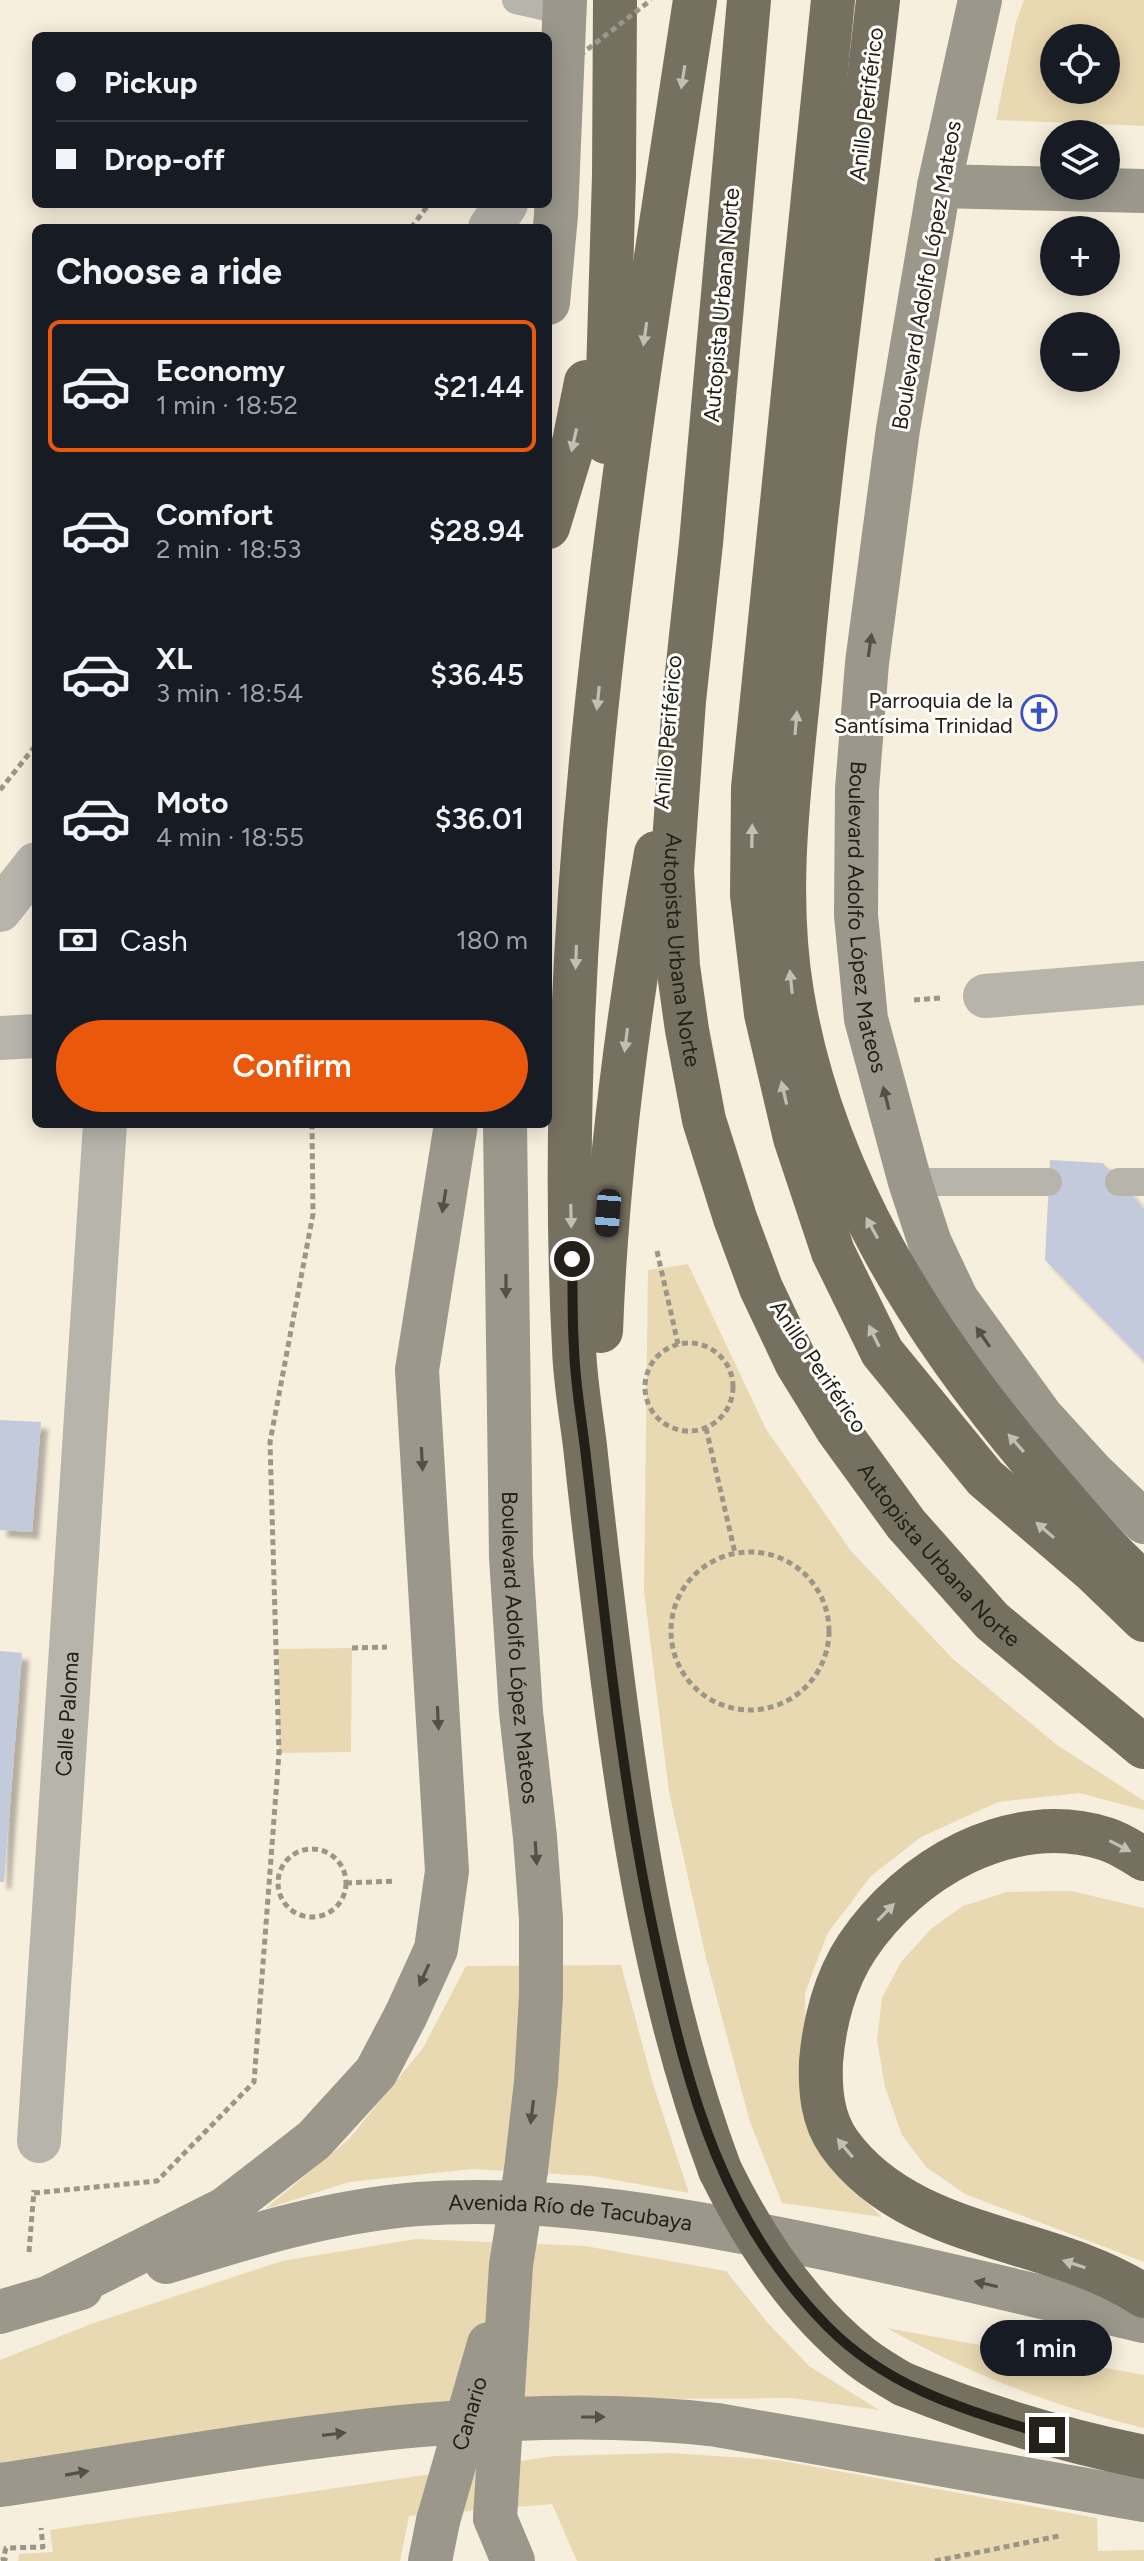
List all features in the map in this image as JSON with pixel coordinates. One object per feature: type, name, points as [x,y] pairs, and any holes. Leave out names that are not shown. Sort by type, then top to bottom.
[{"type":"highway","points":[[606,620],[605,443],[615,161],[615,0]]},
{"type":"highway","points":[[695,0],[606,620],[578,918],[570,1106],[574,1351],[621,1754],[652,1924],[690,2083],[720,2170],[755,2235],[798,2294],[862,2358],[903,2384],[966,2410],[1047,2435],[1144,2457]]},
{"type":"highway","name":"Autopista Urbana Norte","points":[[749,0],[684,701],[672,871],[678,966],[704,1120],[761,1288],[797,1364],[837,1429],[906,1524],[992,1621],[1144,1747]]},
{"type":"highway","name":"Anillo Periférico","points":[[756,0],[752,58],[674,656],[656,853],[654,919],[659,985],[668,1038],[701,1151],[759,1275],[800,1345],[846,1412],[967,1567],[1044,1654],[1144,1739]]},
{"type":"highway","points":[[833,0],[753,788],[752,895],[766,1014],[795,1138],[833,1252],[882,1352],[985,1478],[1092,1570],[1144,1620]]},
{"type":"highway","name":"Anillo Periférico","points":[[878,0],[812,543],[789,803],[785,849],[785,920],[791,991],[807,1062],[828,1133],[865,1215],[909,1294],[949,1357],[993,1416],[1114,1558],[1144,1583]]},
{"type":"highway","points":[[552,514],[574,442],[589,368],[595,292],[598,13],[577,4]]},
{"type":"highway","points":[[600,1578],[597,1426],[603,1273],[615,1122],[633,987],[656,853]]},
{"type":"highway","points":[[1144,1859],[1108,1839],[1072,1832],[1029,1832],[995,1840],[959,1855],[927,1876],[876,1922],[855,1950],[835,1990],[823,2041],[820,2086],[827,2119],[839,2143],[887,2188],[944,2218],[1098,2272],[1144,2296]]},
{"type":"main road","name":"Boulevard Adolfo López Mateos","points":[[980,0],[939,186],[898,429],[867,663],[857,789],[856,915],[866,1019],[910,1182],[930,1243],[957,1300],[1041,1416],[1092,1472],[1144,1522]]},
{"type":"main road","points":[[552,259],[556,215],[554,136],[577,4]]},
{"type":"main road","points":[[939,186],[1144,191]]},
{"type":"main road","points":[[26,2304],[225,2209],[314,2140],[376,2072],[436,1949],[447,1871],[417,1370],[455,1128]]},
{"type":"main road","name":"Boulevard Adolfo López Mateos","points":[[505,1128],[511,1557],[521,1712],[541,1919],[536,2082],[511,2265]]},
{"type":"main road","name":"Avenida Río de Tacubaya","points":[[26,2304],[321,2217],[418,2204],[491,2202],[667,2218],[880,2260],[1144,2321]]},
{"type":"main road","points":[[511,2265],[495,2518],[513,2561]]},
{"type":"main road","name":"Canario","points":[[434,2541],[511,2265]]},
{"type":"main road","points":[[0,2485],[323,2436],[439,2422],[586,2416],[656,2418],[717,2425],[1144,2500]]},
{"type":"street","points":[[0,910],[32,869]]},
{"type":"street","points":[[985,996],[1144,983]]},
{"type":"street","points":[[0,1038],[32,1036]]},
{"type":"street","name":"Calle Paloma","points":[[39,2141],[105,1128]]},
{"type":"lane","points":[[516,0],[577,4]]},
{"type":"lane","points":[[910,1182],[1048,1182]]},
{"type":"path","points":[[552,77],[651,0]]},
{"type":"path","points":[[0,790],[32,750]]},
{"type":"path","points":[[865,1003],[985,996]]},
{"type":"path","points":[[34,2193],[157,2181],[254,2082],[279,1753],[270,1442],[313,1214],[312,1128]]},
{"type":"path","points":[[654,1237],[678,1344]]},
{"type":"path","points":[[692,1343],[720,1355],[733,1380],[733,1395],[728,1409],[719,1421],[706,1428],[692,1432],[677,1431],[664,1424],[646,1401],[646,1373],[653,1360],[678,1344],[692,1343]]},
{"type":"path","points":[[706,1428],[735,1553]]},
{"type":"path","points":[[761,1552],[787,1560],[808,1575],[823,1597],[830,1622],[828,1649],[818,1674],[800,1693],[777,1706],[752,1711],[725,1707],[702,1695],[684,1676],[673,1652],[670,1626],[676,1601],[690,1579],[710,1562],[735,1553],[761,1552]]},
{"type":"path","points":[[352,1648],[396,1647]]},
{"type":"path","points":[[315,1849],[326,1851],[336,1858],[343,1867],[346,1883],[342,1900],[335,1908],[314,1917],[303,1916],[285,1903],[278,1882],[285,1861],[293,1854],[315,1849]]},
{"type":"path","points":[[394,1896],[396,1866]]},
{"type":"path","points":[[346,1883],[396,1881]]},
{"type":"path","points":[[26,2304],[39,2141]]},
{"type":"path","points":[[29,2251],[43,2245]]},
{"type":"path","points":[[7,2561],[3,2559],[6,2548],[43,2547],[41,2534]]},
{"type":"path","points":[[935,2561],[1070,2534]]},
{"type":"shaded area","points":[[1024,0],[1144,0],[1144,126],[1120,125],[1120,120],[996,120],[1016,22]]},
{"type":"shaded area","points":[[688,1264],[766,1429],[851,1551],[953,1659],[1057,1745],[1144,1801],[1144,1810],[1079,1793],[998,1802],[921,1837],[871,1876],[827,1934],[805,1993],[805,2063],[846,2182],[882,2217],[782,2203],[750,2122],[706,1958],[669,1792],[644,1591],[648,1270]]},
{"type":"shaded area","points":[[352,1648],[351,1752],[279,1753],[278,1649]]},
{"type":"shaded area","points":[[1071,1891],[1144,1908],[1144,2262],[965,2194],[926,2167],[902,2135],[885,2087],[877,2040],[882,1998],[901,1962],[932,1928],[963,1906],[1007,1892]]},
{"type":"shaded area","points":[[621,1965],[653,2084],[689,2193],[592,2176],[472,2169],[349,2182],[265,2209],[349,2139],[423,2048],[466,1966]]},
{"type":"shaded area","points":[[416,2239],[585,2246],[726,2271],[767,2322],[809,2366],[879,2410],[791,2398],[606,2399],[0,2472],[0,2360],[91,2324],[282,2261]]},
{"type":"shaded area","points":[[887,2328],[1144,2375],[1144,2428],[1012,2387],[948,2360]]},
{"type":"shaded area","points":[[671,2453],[777,2460],[1097,2518],[1098,2551],[1144,2550],[1144,2561],[577,2561],[552,2504],[409,2516],[400,2561],[18,2561],[19,2554],[53,2552],[50,2530],[554,2456]]},
{"type":"building","points":[[1050,1160],[1103,1163],[1144,1209],[1144,1361],[1045,1260]]},
{"type":"building","points":[[0,1420],[41,1422],[32,1532],[0,1530]]},
{"type":"building","points":[[0,1651],[22,1653],[4,1882],[0,1882]]},
{"type":"place","name":"Parroquia de la Santísima Trinidad","points":[[1039,713]]},
{"type":"route","points":[[572,1259],[574,1351],[621,1754],[669,2004],[690,2083],[720,2170],[768,2256],[829,2328],[862,2358],[903,2384],[966,2410],[1047,2435]]}]
